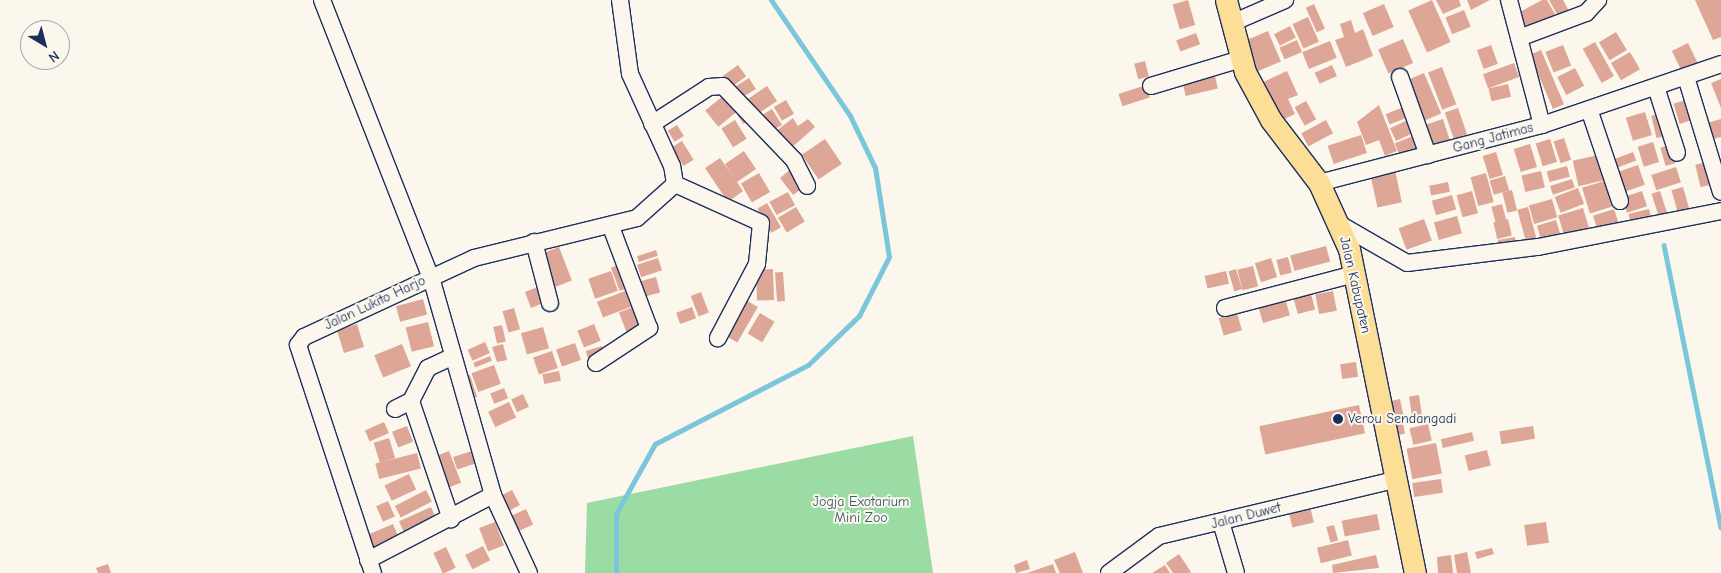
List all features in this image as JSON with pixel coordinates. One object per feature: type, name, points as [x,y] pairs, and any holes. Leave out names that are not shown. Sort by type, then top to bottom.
[{"type":"main road","name":"Jalan Kabupaten","points":[[1226,0],[1242,59],[1270,120],[1319,183],[1341,225],[1355,274],[1394,480],[1415,573]]},
{"type":"street","name":"Jalan Lukito Harjo","points":[[322,0],[431,278],[304,337],[298,345],[370,566]]},
{"type":"street","points":[[620,0],[630,74],[672,166],[675,184]]},
{"type":"street","points":[[1232,23],[1285,0]]},
{"type":"street","name":"Gang Jatimas","points":[[1319,183],[1542,125],[1509,0]]},
{"type":"street","points":[[1519,38],[1586,14],[1598,0]]},
{"type":"street","points":[[1151,86],[1242,59]]},
{"type":"street","points":[[1542,125],[1590,112],[1721,64]]},
{"type":"street","points":[[1686,76],[1721,192]]},
{"type":"street","points":[[1400,78],[1428,155]]},
{"type":"street","points":[[652,124],[709,87],[723,86],[794,160],[807,186]]},
{"type":"street","points":[[1656,87],[1677,153]]},
{"type":"street","points":[[1590,112],[1620,202]]},
{"type":"street","points":[[529,573],[493,495],[452,357],[431,278],[474,258],[534,242],[611,226],[648,212],[675,184]]},
{"type":"street","points":[[675,184],[761,223],[757,264],[718,338]]},
{"type":"street","points":[[1341,225],[1407,263],[1538,247],[1721,211]]},
{"type":"street","points":[[596,363],[649,328],[611,226]]},
{"type":"street","points":[[534,242],[550,303]]},
{"type":"street","points":[[1226,308],[1355,274]]},
{"type":"street","points":[[395,409],[411,401],[428,368],[452,357]]},
{"type":"street","points":[[411,401],[451,519]]},
{"type":"street","name":"Jalan Duwet","points":[[1109,573],[1160,536],[1394,480]]},
{"type":"street","points":[[370,566],[493,495]]},
{"type":"street","points":[[1222,522],[1236,573]]},
{"type":"green space","name":"Jogja Exotarium Mini Zoo","points":[[913,436],[933,573],[585,573],[587,503]]},
{"type":"building","points":[[1188,0],[1195,25],[1180,29],[1173,4]]},
{"type":"building","points":[[1432,0],[1451,42],[1427,53],[1408,11]]},
{"type":"building","points":[[1436,0],[1459,0],[1461,6],[1443,14]]},
{"type":"building","points":[[1467,0],[1490,0],[1471,10]]},
{"type":"building","points":[[1542,0],[1547,0],[1556,16],[1529,32],[1518,13]]},
{"type":"building","points":[[1549,0],[1563,0],[1570,13],[1559,18]]},
{"type":"building","points":[[1695,0],[1721,0],[1721,37],[1713,40]]},
{"type":"building","points":[[1314,4],[1325,29],[1317,32],[1306,8]]},
{"type":"building","points":[[1384,4],[1394,27],[1373,36],[1363,13]]},
{"type":"building","points":[[1464,10],[1471,27],[1452,34],[1445,17]]},
{"type":"building","points":[[1308,17],[1319,42],[1303,49],[1292,24]]},
{"type":"building","points":[[1351,20],[1355,33],[1363,29],[1373,56],[1346,67],[1335,40],[1344,37],[1340,24]]},
{"type":"building","points":[[1290,26],[1296,38],[1280,46],[1274,34]]},
{"type":"building","points":[[1268,31],[1281,61],[1252,73],[1239,43]]},
{"type":"building","points":[[1616,32],[1627,50],[1610,60],[1599,42]]},
{"type":"building","points":[[1196,33],[1200,44],[1180,51],[1176,40]]},
{"type":"building","points":[[1403,39],[1413,63],[1388,73],[1378,50]]},
{"type":"building","points":[[1297,40],[1302,52],[1285,59],[1280,47]]},
{"type":"building","points":[[1330,41],[1337,58],[1309,69],[1302,52]]},
{"type":"building","points":[[1595,42],[1614,76],[1602,83],[1583,49]]},
{"type":"building","points":[[1688,43],[1699,65],[1683,73],[1672,51]]},
{"type":"building","points":[[1491,45],[1498,64],[1484,69],[1477,50]]},
{"type":"building","points":[[1563,45],[1571,65],[1554,73],[1545,52]]},
{"type":"building","points":[[1541,50],[1564,104],[1553,109],[1530,55]]},
{"type":"building","points":[[1630,52],[1640,69],[1621,80],[1611,63]]},
{"type":"building","points":[[1145,61],[1149,77],[1138,79],[1134,64]]},
{"type":"building","points":[[1514,63],[1519,77],[1488,88],[1483,74]]},
{"type":"building","points":[[738,65],[746,76],[729,89],[721,77]]},
{"type":"building","points":[[1332,65],[1337,76],[1320,84],[1315,73]]},
{"type":"building","points":[[1442,67],[1456,104],[1442,110],[1428,72]]},
{"type":"building","points":[[1575,68],[1584,86],[1566,95],[1557,77]]},
{"type":"building","points":[[1287,71],[1298,95],[1288,99],[1295,114],[1282,120],[1261,83]]},
{"type":"building","points":[[1214,72],[1218,89],[1186,96],[1182,79]]},
{"type":"building","points":[[1424,73],[1441,114],[1425,121],[1407,80]]},
{"type":"building","points":[[749,78],[756,89],[739,100],[732,89]]},
{"type":"building","points":[[1721,79],[1721,108],[1711,83]]},
{"type":"building","points":[[1508,84],[1511,97],[1491,101],[1489,88]]},
{"type":"building","points":[[1146,85],[1150,97],[1122,106],[1118,94]]},
{"type":"building","points":[[767,86],[777,101],[754,117],[744,102]]},
{"type":"building","points":[[723,96],[736,112],[718,127],[705,110]]},
{"type":"building","points":[[786,100],[794,114],[782,121],[774,107]]},
{"type":"building","points":[[1686,100],[1692,120],[1680,124],[1674,104]]},
{"type":"building","points":[[1306,101],[1316,119],[1305,126],[1295,107]]},
{"type":"building","points":[[1379,105],[1397,151],[1385,156],[1379,140],[1366,145],[1357,122]]},
{"type":"building","points":[[1406,106],[1410,116],[1390,124],[1386,114]]},
{"type":"building","points":[[1458,108],[1467,134],[1454,139],[1445,113]]},
{"type":"building","points":[[772,109],[782,125],[771,131],[757,118]]},
{"type":"building","points":[[743,111],[749,120],[743,124],[737,115]]},
{"type":"building","points":[[1645,112],[1652,135],[1633,141],[1626,118]]},
{"type":"building","points":[[1663,113],[1668,135],[1656,138],[1651,116]]},
{"type":"building","points":[[793,118],[798,126],[808,119],[815,127],[789,150],[775,132]]},
{"type":"building","points":[[1410,119],[1416,132],[1396,141],[1390,128]]},
{"type":"building","points":[[1443,119],[1450,140],[1427,147],[1420,126]]},
{"type":"building","points":[[1721,119],[1721,137],[1713,139],[1707,123]]},
{"type":"building","points":[[735,120],[747,139],[733,147],[721,128]]},
{"type":"building","points":[[1326,120],[1333,133],[1308,146],[1301,133]]},
{"type":"building","points":[[677,125],[684,136],[675,142],[668,131]]},
{"type":"building","points":[[1418,134],[1424,149],[1401,158],[1395,143]]},
{"type":"building","points":[[1361,135],[1367,153],[1334,164],[1328,146]]},
{"type":"building","points":[[1564,138],[1571,160],[1561,163],[1554,141]]},
{"type":"building","points":[[825,139],[842,164],[819,180],[802,155]]},
{"type":"building","points":[[1550,139],[1557,162],[1543,166],[1536,143]]},
{"type":"building","points":[[682,141],[694,160],[683,166],[672,147]]},
{"type":"building","points":[[1653,142],[1659,162],[1644,167],[1638,147]]},
{"type":"building","points":[[1530,144],[1537,167],[1521,172],[1514,149]]},
{"type":"building","points":[[1670,145],[1675,163],[1666,166],[1660,148]]},
{"type":"building","points":[[744,151],[756,169],[737,182],[743,191],[728,202],[705,168],[720,158],[732,175],[725,164]]},
{"type":"building","points":[[1496,152],[1503,175],[1490,179],[1483,156]]},
{"type":"building","points":[[1633,152],[1636,160],[1617,168],[1613,160]]},
{"type":"building","points":[[1598,155],[1604,180],[1579,186],[1573,161]]},
{"type":"building","points":[[1707,162],[1712,184],[1700,187],[1695,165]]},
{"type":"building","points":[[1638,165],[1645,185],[1625,192],[1618,172]]},
{"type":"building","points":[[1567,166],[1570,177],[1550,182],[1547,171]]},
{"type":"building","points":[[1676,167],[1681,182],[1656,190],[1651,175]]},
{"type":"building","points":[[791,169],[806,186],[793,195],[780,178]]},
{"type":"building","points":[[1395,170],[1402,202],[1377,207],[1371,175]]},
{"type":"building","points":[[1541,171],[1545,188],[1525,192],[1522,175]]},
{"type":"building","points":[[759,173],[770,192],[752,203],[741,184]]},
{"type":"building","points":[[1486,173],[1494,202],[1478,206],[1471,177]]},
{"type":"building","points":[[1505,176],[1509,190],[1494,195],[1490,180]]},
{"type":"building","points":[[1572,179],[1575,188],[1553,195],[1550,186]]},
{"type":"building","points":[[1604,181],[1612,207],[1590,214],[1582,188]]},
{"type":"building","points":[[1448,182],[1450,192],[1431,195],[1429,186]]},
{"type":"building","points":[[1683,187],[1690,212],[1679,215],[1671,190]]},
{"type":"building","points":[[1578,188],[1584,204],[1561,213],[1555,197]]},
{"type":"building","points":[[1512,190],[1517,210],[1507,213],[1502,192]]},
{"type":"building","points":[[1472,191],[1478,213],[1462,217],[1457,195]]},
{"type":"building","points":[[1642,191],[1647,206],[1627,213],[1622,197]]},
{"type":"building","points":[[1660,191],[1668,216],[1659,219],[1651,194]]},
{"type":"building","points":[[788,192],[795,205],[777,215],[769,202]]},
{"type":"building","points":[[1452,195],[1456,209],[1436,215],[1432,201]]},
{"type":"building","points":[[1552,199],[1557,217],[1534,224],[1529,206]]},
{"type":"building","points":[[767,203],[781,227],[771,233],[757,208]]},
{"type":"building","points":[[1502,204],[1506,219],[1496,222],[1491,207]]},
{"type":"building","points":[[796,207],[805,222],[787,232],[778,218]]},
{"type":"building","points":[[1528,207],[1537,240],[1526,243],[1517,210]]},
{"type":"building","points":[[1583,208],[1589,228],[1564,236],[1558,216]]},
{"type":"building","points":[[1614,209],[1619,224],[1598,231],[1593,216]]},
{"type":"building","points":[[1649,209],[1651,217],[1631,222],[1629,214]]},
{"type":"building","points":[[1457,216],[1462,233],[1439,240],[1434,223]]},
{"type":"building","points":[[1424,219],[1432,241],[1406,250],[1399,228]]},
{"type":"building","points":[[1508,219],[1512,236],[1497,239],[1493,222]]},
{"type":"building","points":[[1556,220],[1560,233],[1541,239],[1537,226]]},
{"type":"building","points":[[1515,237],[1516,244],[1499,248],[1498,240]]},
{"type":"building","points":[[1326,246],[1330,261],[1294,271],[1290,256]]},
{"type":"building","points":[[559,247],[572,281],[555,287],[542,253]]},
{"type":"building","points":[[656,250],[658,256],[639,262],[637,256]]},
{"type":"building","points":[[1288,257],[1292,273],[1280,275],[1276,260]]},
{"type":"building","points":[[658,258],[662,270],[641,277],[637,265]]},
{"type":"building","points":[[1271,258],[1277,277],[1261,282],[1255,263]]},
{"type":"building","points":[[623,263],[632,286],[620,291],[611,268]]},
{"type":"building","points":[[1253,266],[1258,286],[1243,290],[1237,270]]},
{"type":"building","points":[[773,269],[774,300],[757,301],[756,270]]},
{"type":"building","points":[[1236,269],[1242,289],[1234,291],[1228,271]]},
{"type":"building","points":[[611,271],[618,291],[595,299],[588,279]]},
{"type":"building","points":[[1226,271],[1229,284],[1207,289],[1205,276]]},
{"type":"building","points":[[783,272],[785,301],[777,301],[775,273]]},
{"type":"building","points":[[656,277],[660,292],[641,298],[637,282]]},
{"type":"building","points":[[538,287],[544,303],[531,308],[525,292]]},
{"type":"building","points":[[625,291],[631,307],[603,318],[597,302]]},
{"type":"building","points":[[1333,291],[1337,311],[1319,314],[1315,294]]},
{"type":"building","points":[[701,292],[709,313],[699,316],[691,296]]},
{"type":"building","points":[[1311,294],[1315,309],[1298,314],[1294,299]]},
{"type":"building","points":[[1285,298],[1290,315],[1263,323],[1258,306]]},
{"type":"building","points":[[423,299],[427,314],[400,322],[396,306]]},
{"type":"building","points":[[744,299],[758,307],[737,343],[724,335]]},
{"type":"building","points":[[633,307],[642,331],[628,337],[619,312]]},
{"type":"building","points":[[692,307],[696,318],[680,324],[676,313]]},
{"type":"building","points":[[514,308],[520,329],[509,332],[502,311]]},
{"type":"building","points":[[760,313],[775,322],[762,342],[748,334]]},
{"type":"building","points":[[1237,313],[1242,330],[1224,336],[1219,318]]},
{"type":"building","points":[[428,322],[434,346],[412,352],[406,328]]},
{"type":"building","points":[[357,324],[364,347],[344,353],[337,330]]},
{"type":"building","points":[[594,324],[601,341],[584,347],[577,331]]},
{"type":"building","points":[[502,325],[506,342],[497,344],[493,327]]},
{"type":"building","points":[[543,327],[549,348],[527,354],[521,333]]},
{"type":"building","points":[[485,342],[490,353],[473,361],[468,350]]},
{"type":"building","points":[[575,343],[581,360],[562,367],[556,350]]},
{"type":"building","points":[[402,344],[411,366],[383,377],[374,355]]},
{"type":"building","points":[[503,344],[507,360],[497,362],[492,347]]},
{"type":"building","points":[[602,346],[606,359],[590,364],[586,351]]},
{"type":"building","points":[[552,351],[558,368],[539,375],[533,358]]},
{"type":"building","points":[[490,356],[492,361],[475,367],[473,363]]},
{"type":"building","points":[[1356,362],[1358,377],[1342,379],[1340,364]]},
{"type":"building","points":[[494,365],[501,384],[478,392],[471,373]]},
{"type":"building","points":[[559,371],[561,381],[544,384],[542,374]]},
{"type":"building","points":[[470,375],[477,397],[470,399],[463,377]]},
{"type":"building","points":[[504,388],[508,398],[494,404],[490,394]]},
{"type":"building","points":[[523,394],[529,407],[517,412],[511,399]]},
{"type":"building","points":[[1419,395],[1422,417],[1412,418],[1409,396]]},
{"type":"building","points":[[1400,399],[1404,418],[1385,422],[1381,403]]},
{"type":"building","points":[[509,402],[516,417],[495,427],[488,412]]},
{"type":"building","name":"Verou Sendangadi","points":[[1359,405],[1365,433],[1265,455],[1259,426]]},
{"type":"building","points":[[384,422],[389,433],[370,442],[365,431]]},
{"type":"building","points":[[1403,422],[1405,434],[1395,435],[1393,424]]},
{"type":"building","points":[[1428,424],[1432,441],[1413,445],[1409,428]]},
{"type":"building","points":[[407,426],[413,442],[398,448],[392,432]]},
{"type":"building","points":[[1533,426],[1535,439],[1501,444],[1499,431]]},
{"type":"building","points":[[1472,432],[1474,441],[1443,448],[1441,439]]},
{"type":"building","points":[[389,438],[395,458],[380,463],[374,443]]},
{"type":"building","points":[[1436,443],[1442,473],[1412,479],[1407,449]]},
{"type":"building","points":[[475,450],[479,462],[457,469],[453,457]]},
{"type":"building","points":[[1487,450],[1491,466],[1469,471],[1465,456]]},
{"type":"building","points":[[449,451],[461,483],[447,488],[435,456]]},
{"type":"building","points":[[417,453],[421,469],[379,479],[375,463]]},
{"type":"building","points":[[409,474],[416,489],[392,501],[385,485]]},
{"type":"building","points":[[1441,479],[1443,493],[1414,497],[1412,483]]},
{"type":"building","points":[[426,490],[432,502],[401,517],[395,506]]},
{"type":"building","points":[[512,490],[520,505],[504,513],[496,498]]},
{"type":"building","points":[[388,501],[395,517],[383,522],[376,506]]},
{"type":"building","points":[[1310,506],[1314,523],[1292,528],[1289,511]]},
{"type":"building","points":[[431,507],[438,523],[406,537],[399,521]]},
{"type":"building","points":[[526,509],[533,524],[514,533],[507,518]]},
{"type":"building","points":[[1377,514],[1380,530],[1345,537],[1342,521]]},
{"type":"building","points":[[495,522],[504,545],[488,551],[479,528]]},
{"type":"building","points":[[1546,522],[1549,543],[1527,546],[1524,525]]},
{"type":"building","points":[[393,524],[401,543],[376,554],[368,535]]},
{"type":"building","points":[[1334,525],[1338,540],[1330,543],[1326,527]]},
{"type":"building","points":[[1348,540],[1352,556],[1321,563],[1317,548]]},
{"type":"building","points":[[483,546],[490,560],[472,569],[465,555]]},
{"type":"building","points":[[446,547],[456,568],[443,573],[433,553]]},
{"type":"building","points":[[1492,548],[1494,554],[1477,559],[1475,552]]},
{"type":"building","points":[[1075,552],[1083,573],[1060,573],[1054,560]]},
{"type":"building","points":[[1467,552],[1471,573],[1457,573],[1454,555]]},
{"type":"building","points":[[1179,554],[1190,573],[1173,573],[1166,563]]},
{"type":"building","points":[[1376,555],[1379,568],[1333,573],[1332,565]]},
{"type":"building","points":[[1451,555],[1453,573],[1438,573],[1437,557]]},
{"type":"building","points":[[1027,560],[1030,569],[1016,573],[1014,565]]},
{"type":"building","points":[[108,564],[111,573],[98,573],[96,568]]},
{"type":"building","points":[[1053,564],[1056,573],[1027,573]]},
{"type":"building","points":[[1165,565],[1170,573],[1152,573]]},
{"type":"waterway","points":[[616,573],[616,514],[655,444],[808,365],[859,316],[889,257],[875,168],[850,116],[771,0]]},
{"type":"waterway","points":[[1664,245],[1721,527]]},
{"type":"place","name":"Verou Sendangadi","points":[[1338,419]]}]
